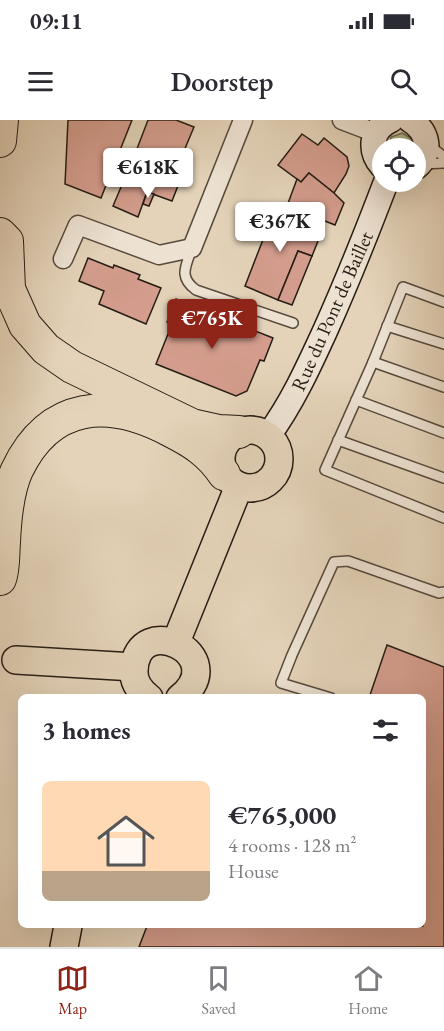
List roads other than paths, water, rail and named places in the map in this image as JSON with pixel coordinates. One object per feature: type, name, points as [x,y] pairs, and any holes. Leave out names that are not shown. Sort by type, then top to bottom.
[{"type":"highway","points":[[0,141],[2,120]]},
{"type":"highway","points":[[0,234],[7,241],[9,289],[16,309],[46,349],[72,367],[192,425],[219,431],[254,434]]},
{"type":"highway","points":[[0,579],[7,505],[16,472],[33,442],[56,423],[82,412],[106,409],[130,413],[159,424],[199,446],[210,455],[231,480]]},
{"type":"main road","points":[[254,434],[277,447],[278,466],[267,483],[248,488],[231,480],[220,463],[221,450],[226,440],[254,434]]},
{"type":"main road","points":[[176,642],[231,480]]},
{"type":"main road","points":[[144,694],[137,685],[134,675],[134,667],[139,654],[146,646],[165,640],[176,642],[191,655],[195,664],[192,683],[185,694]]},
{"type":"main road","points":[[16,660],[134,667]]},
{"type":"main road","points":[[64,947],[68,928]]},
{"type":"street","points":[[63,260],[78,225],[159,255],[192,248],[243,120]]},
{"type":"street","points":[[342,120],[383,126]]},
{"type":"street","name":"Rue du Pont de Baillet","points":[[254,434],[286,412],[302,382],[351,274],[382,192]]},
{"type":"lane","points":[[192,248],[184,273],[188,284],[196,290],[293,323]]},
{"type":"lane","points":[[444,302],[403,287],[373,362],[325,470],[444,518]]},
{"type":"lane","points":[[387,326],[444,344]]},
{"type":"lane","points":[[373,362],[444,387]]},
{"type":"lane","points":[[356,400],[444,433]]},
{"type":"lane","points":[[338,440],[444,477]]},
{"type":"lane","points":[[318,694],[281,683],[334,562],[348,561],[439,593],[444,592]]}]
